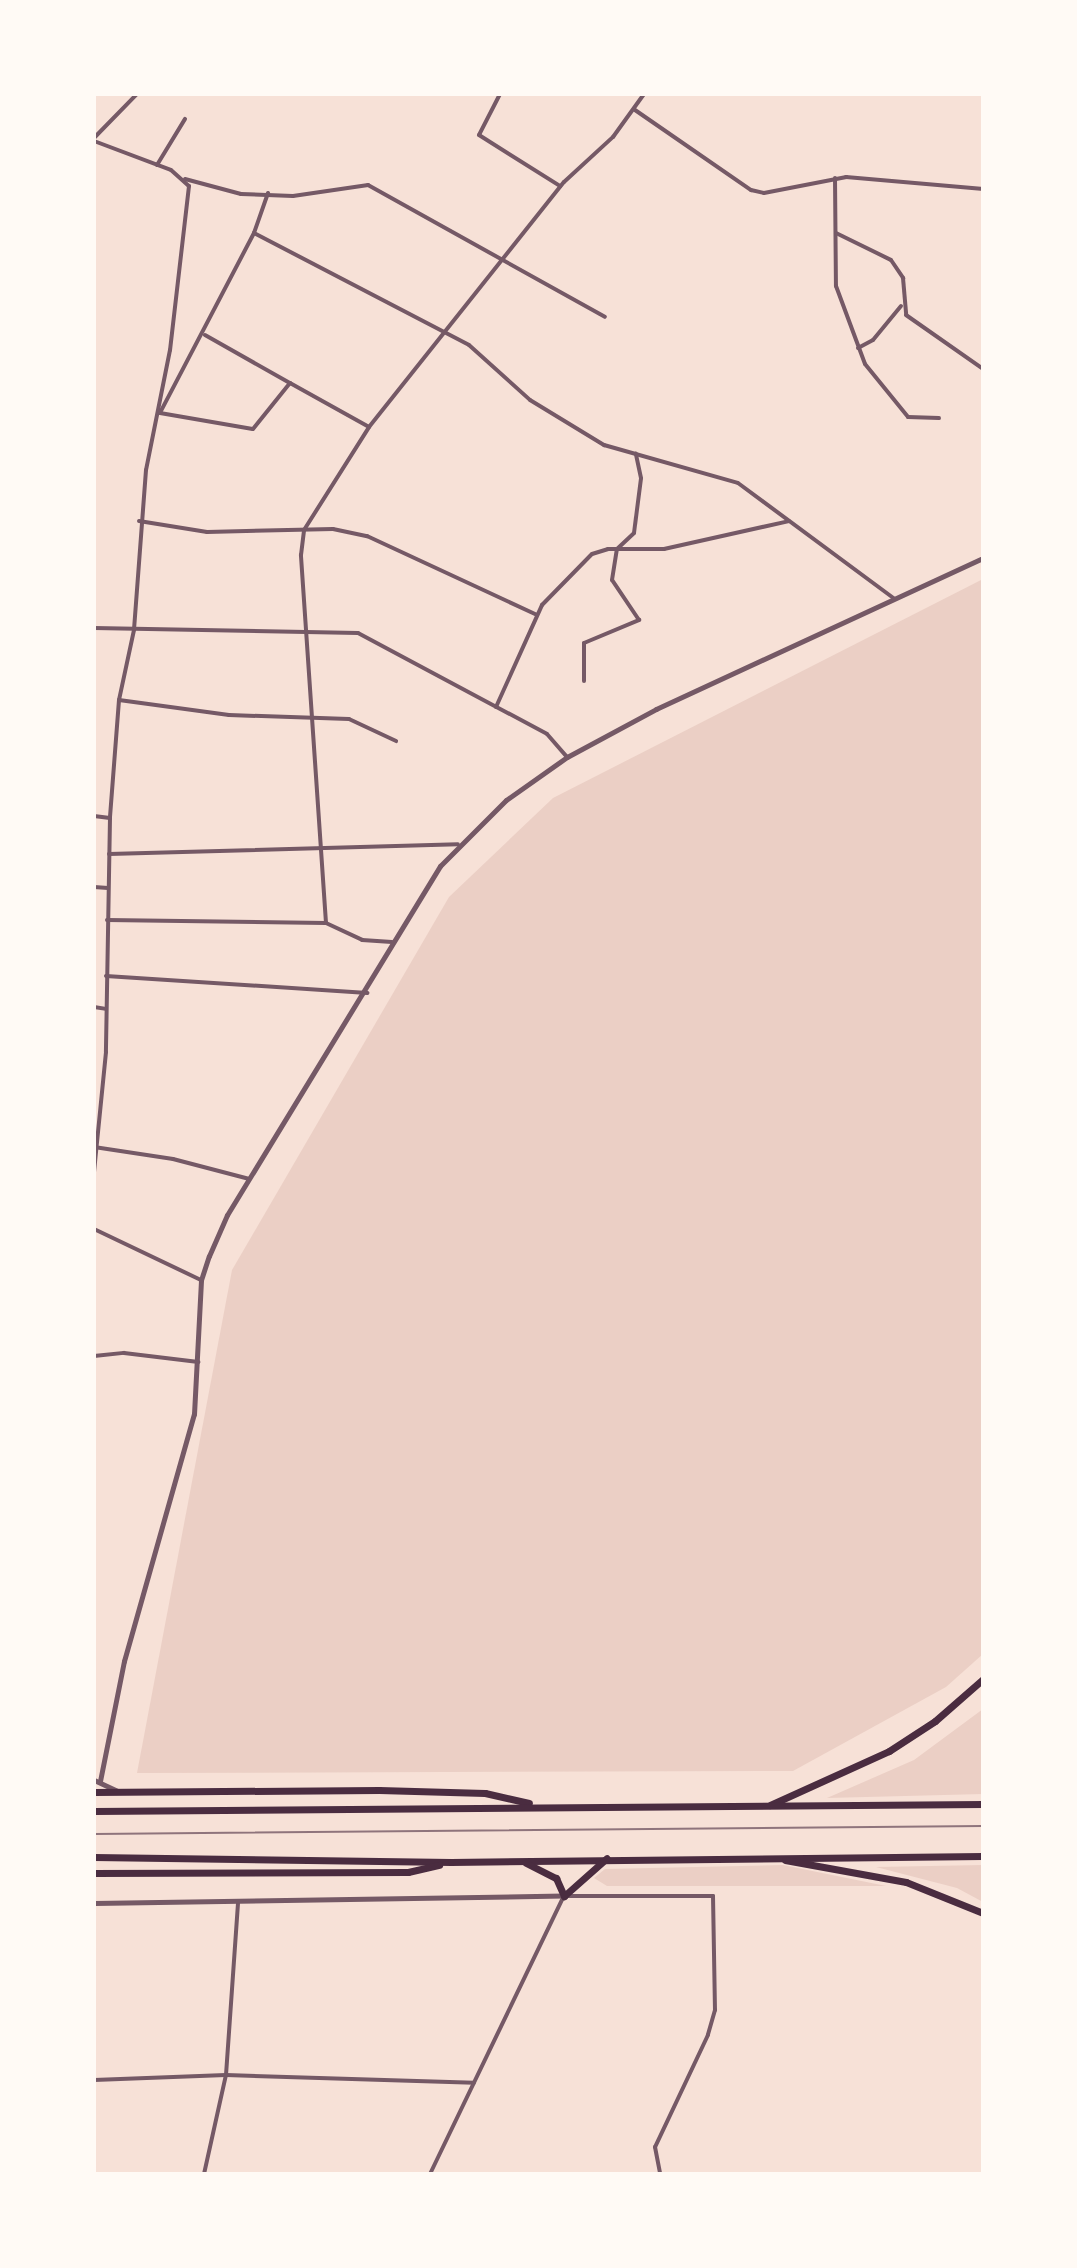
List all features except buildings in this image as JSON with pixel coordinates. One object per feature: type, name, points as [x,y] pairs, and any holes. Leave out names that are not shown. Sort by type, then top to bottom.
[{"type":"highway","points":[[767,1807],[889,1751],[935,1721],[983,1679]]},
{"type":"highway","points":[[94,1792],[379,1790],[485,1793],[543,1806]]},
{"type":"highway","points":[[94,1811],[983,1804]]},
{"type":"highway","points":[[94,1857],[451,1862],[983,1856]]},
{"type":"highway","points":[[767,1857],[906,1882],[983,1913]]},
{"type":"highway","points":[[522,1861],[556,1878],[564,1896],[607,1858]]},
{"type":"highway","points":[[94,1873],[408,1872],[451,1862]]},
{"type":"street","points":[[137,94],[94,140],[183,179],[224,192],[293,196],[368,185],[503,257],[605,317]]},
{"type":"street","points":[[500,94],[479,135],[560,187]]},
{"type":"street","points":[[326,923],[301,555],[304,530],[369,427],[560,187],[635,110],[644,94]]},
{"type":"street","points":[[635,110],[751,190],[764,193],[835,178],[874,177],[983,189]]},
{"type":"street","points":[[157,165],[185,119]]},
{"type":"street","points":[[835,178],[836,286],[858,348],[896,408],[916,419],[939,418]]},
{"type":"street","points":[[94,1173],[106,1009],[110,818],[119,700],[134,630],[139,521],[160,413],[184,250],[189,186],[183,179]]},
{"type":"street","points":[[160,413],[204,335],[254,233],[268,193]]},
{"type":"street","points":[[254,233],[469,345],[530,400],[604,445],[738,483],[895,599]]},
{"type":"street","points":[[836,233],[852,237],[896,265],[904,283],[901,306],[873,340],[858,348]]},
{"type":"street","points":[[901,306],[906,315],[981,367],[983,358]]},
{"type":"street","points":[[204,335],[369,427]]},
{"type":"street","points":[[160,413],[253,429],[290,383]]},
{"type":"street","points":[[584,681],[584,643],[639,620],[612,580],[617,549],[634,533],[641,478],[636,454]]},
{"type":"street","points":[[139,521],[207,532],[304,530],[367,536],[537,615]]},
{"type":"street","points":[[496,707],[537,615],[592,554],[617,549],[664,549],[789,521]]},
{"type":"street","points":[[121,1792],[97,1781],[124,1661],[194,1414],[201,1280],[227,1215],[367,993],[392,942],[458,844],[506,800],[567,757],[656,709],[983,558]]},
{"type":"street","points":[[94,628],[358,633],[547,734],[567,757]]},
{"type":"street","points":[[119,700],[229,715],[349,719],[396,741]]},
{"type":"street","points":[[94,816],[110,818]]},
{"type":"street","points":[[109,854],[458,844]]},
{"type":"street","points":[[94,887],[108,888]]},
{"type":"street","points":[[107,920],[326,923],[362,940],[392,942]]},
{"type":"street","points":[[106,976],[367,993]]},
{"type":"street","points":[[94,1007],[106,1009]]},
{"type":"street","points":[[96,1147],[173,1159],[251,1180]]},
{"type":"street","points":[[94,1229],[201,1280]]},
{"type":"street","points":[[94,1356],[124,1353],[199,1363]]},
{"type":"street","points":[[430,2174],[564,1896]]},
{"type":"street","points":[[94,1903],[713,1896],[715,2010],[708,2035],[655,2147],[659,2173],[667,2174]]},
{"type":"street","points":[[204,2174],[226,2075],[238,1903]]},
{"type":"street","points":[[94,2080],[226,2075],[474,2083]]},
{"type":"shaded area","points":[[983,579],[983,1654],[946,1687],[793,1771],[137,1773],[232,1270],[449,897],[553,798]]},
{"type":"shaded area","points":[[983,1709],[983,1794],[827,1798],[914,1760]]},
{"type":"shaded area","points":[[783,1865],[886,1886],[607,1886],[594,1878],[605,1869]]},
{"type":"shaded area","points":[[983,1865],[983,1902],[957,1888],[876,1867]]},
{"type":"tram line","points":[[94,1834],[983,1826]]}]
